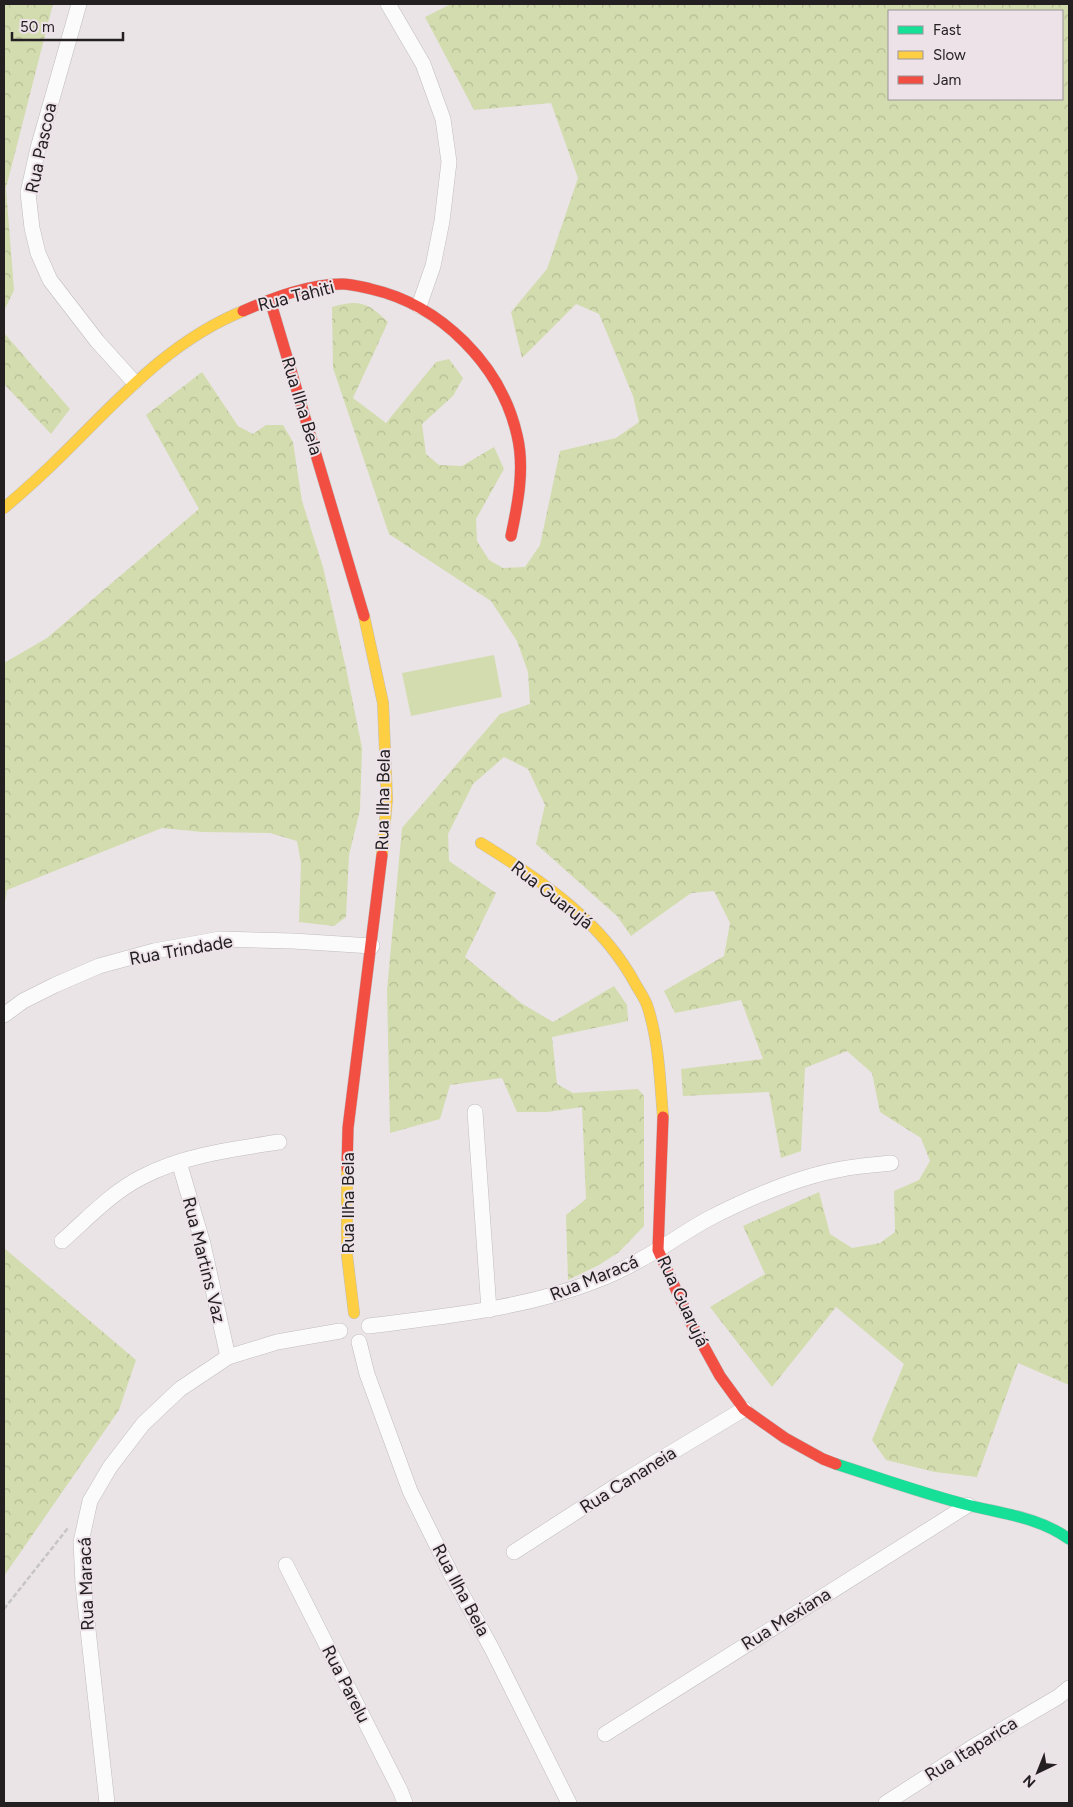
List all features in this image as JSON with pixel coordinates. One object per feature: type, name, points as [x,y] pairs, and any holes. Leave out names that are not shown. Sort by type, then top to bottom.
[{"type":"street","name":"Rua Pascoa","points":[[79,4],[38,148],[28,193],[32,228],[38,253],[50,280],[97,341],[134,382]]},
{"type":"street","points":[[388,4],[422,64],[444,119],[449,162],[442,221],[433,266],[419,306]]},
{"type":"street","name":"Rua Tahiti","points":[[4,508],[47,471],[134,382],[182,343],[226,317],[270,300],[312,288],[342,284],[379,291],[419,306],[456,333],[487,368],[508,404],[520,440],[522,469],[519,505],[511,536]]},
{"type":"street","name":"Rua Ilha Bela","points":[[270,300],[367,626],[383,702],[387,799],[380,881],[348,1128],[346,1188],[347,1255],[354,1314]]},
{"type":"street","name":"Rua Guarujá","points":[[481,843],[529,874],[594,927],[627,968],[648,1007],[658,1050],[663,1123],[658,1250],[692,1325],[720,1376],[744,1410],[785,1438],[823,1458],[882,1479],[968,1505],[1028,1518],[1058,1531],[1069,1539]]},
{"type":"street","name":"Rua Trindade","points":[[4,1015],[23,1001],[99,966],[154,951],[220,940],[293,940],[372,946]]},
{"type":"street","points":[[475,1112],[489,1310]]},
{"type":"street","points":[[62,1241],[116,1194],[142,1176],[179,1162],[218,1151],[279,1142]]},
{"type":"street","name":"Rua Martins Vaz","points":[[179,1162],[202,1244],[228,1357]]},
{"type":"street","name":"Rua Maracá","points":[[369,1326],[489,1310],[549,1297],[596,1281],[658,1250],[706,1220],[748,1200],[794,1182],[841,1169],[891,1163]]},
{"type":"street","points":[[349,1314],[363,1316],[369,1326],[366,1337],[354,1343],[345,1340],[340,1331],[342,1321],[349,1314]]},
{"type":"street","name":"Rua Maracá","points":[[107,1803],[82,1584],[81,1542],[90,1501],[110,1468],[142,1424],[180,1389],[228,1357],[277,1342],[340,1331]]},
{"type":"street","name":"Rua Ilha Bela","points":[[359,1342],[367,1374],[410,1491],[569,1803]]},
{"type":"street","name":"Rua Cananeia","points":[[514,1552],[619,1484],[744,1410]]},
{"type":"street","name":"Rua Mexiana","points":[[604,1734],[968,1505]]},
{"type":"street","name":"Rua Parelu","points":[[286,1565],[405,1803]]},
{"type":"street","name":"Rua Itaparica","points":[[886,1803],[976,1745],[1065,1696]]},
{"type":"path","points":[[4,1609],[71,1524]]},
{"type":"green space","points":[[4,4],[53,4],[6,188],[14,290],[4,311]]},
{"type":"green space","points":[[451,4],[1069,4],[1069,1385],[1018,1363],[977,1477],[935,1472],[886,1460],[872,1440],[904,1364],[836,1307],[772,1387],[710,1307],[765,1274],[743,1226],[819,1192],[830,1234],[852,1248],[880,1243],[895,1232],[894,1191],[919,1180],[930,1161],[921,1138],[880,1112],[872,1073],[847,1051],[805,1068],[801,1151],[781,1158],[769,1092],[683,1096],[681,1069],[763,1059],[741,1000],[675,1013],[664,991],[724,956],[730,923],[714,891],[691,893],[631,936],[617,916],[536,844],[545,805],[528,769],[504,757],[473,784],[448,834],[449,861],[496,893],[465,957],[521,1003],[553,1022],[614,986],[627,1005],[628,1021],[552,1037],[557,1084],[573,1093],[638,1089],[644,1096],[644,1226],[619,1252],[599,1265],[568,1280],[566,1215],[586,1199],[582,1107],[547,1112],[517,1112],[502,1078],[450,1085],[440,1119],[390,1133],[387,990],[402,828],[500,714],[530,704],[528,672],[517,641],[491,601],[389,534],[333,368],[332,307],[350,303],[363,304],[388,322],[353,398],[386,423],[436,362],[449,359],[463,378],[453,396],[422,424],[426,454],[439,465],[462,466],[494,447],[504,469],[476,519],[477,541],[489,560],[503,568],[525,567],[540,545],[560,451],[616,438],[639,422],[633,396],[599,314],[576,304],[522,358],[511,312],[547,269],[578,178],[551,103],[474,110],[425,17]]},
{"type":"green space","points":[[4,333],[70,409],[51,434],[4,384]]},
{"type":"green space","points":[[202,372],[238,426],[253,434],[266,425],[283,425],[293,442],[302,501],[323,567],[362,748],[360,810],[349,855],[346,917],[334,926],[299,922],[301,863],[297,841],[270,833],[202,832],[162,828],[7,890],[4,909],[4,663],[47,638],[199,509],[146,415]]},
{"type":"green space","points":[[494,655],[502,697],[411,716],[402,673]]},
{"type":"green space","points":[[4,1248],[136,1360],[119,1410],[4,1576]]},
{"type":"traffic: fast","points":[[836,1464],[935,1496],[1033,1521],[1069,1539]]},
{"type":"traffic: slow","points":[[4,508],[49,468],[146,373],[192,338],[243,311]]},
{"type":"traffic: slow","points":[[364,616],[383,703],[387,799],[382,855]]},
{"type":"traffic: slow","points":[[481,843],[526,872],[568,904],[606,941],[622,962],[644,999],[652,1021],[663,1117]]},
{"type":"traffic: slow","points":[[347,1168],[347,1255],[354,1313]]},
{"type":"traffic: jam","points":[[243,311],[304,289],[346,284],[397,297],[421,309],[444,324],[482,362],[497,385],[509,409],[517,435],[520,460],[518,498],[511,536]]},
{"type":"traffic: jam","points":[[270,300],[364,616]]},
{"type":"traffic: jam","points":[[347,1168],[348,1128],[382,855]]},
{"type":"traffic: jam","points":[[663,1117],[658,1250],[692,1325],[720,1376],[744,1409],[785,1438],[836,1464]]}]
